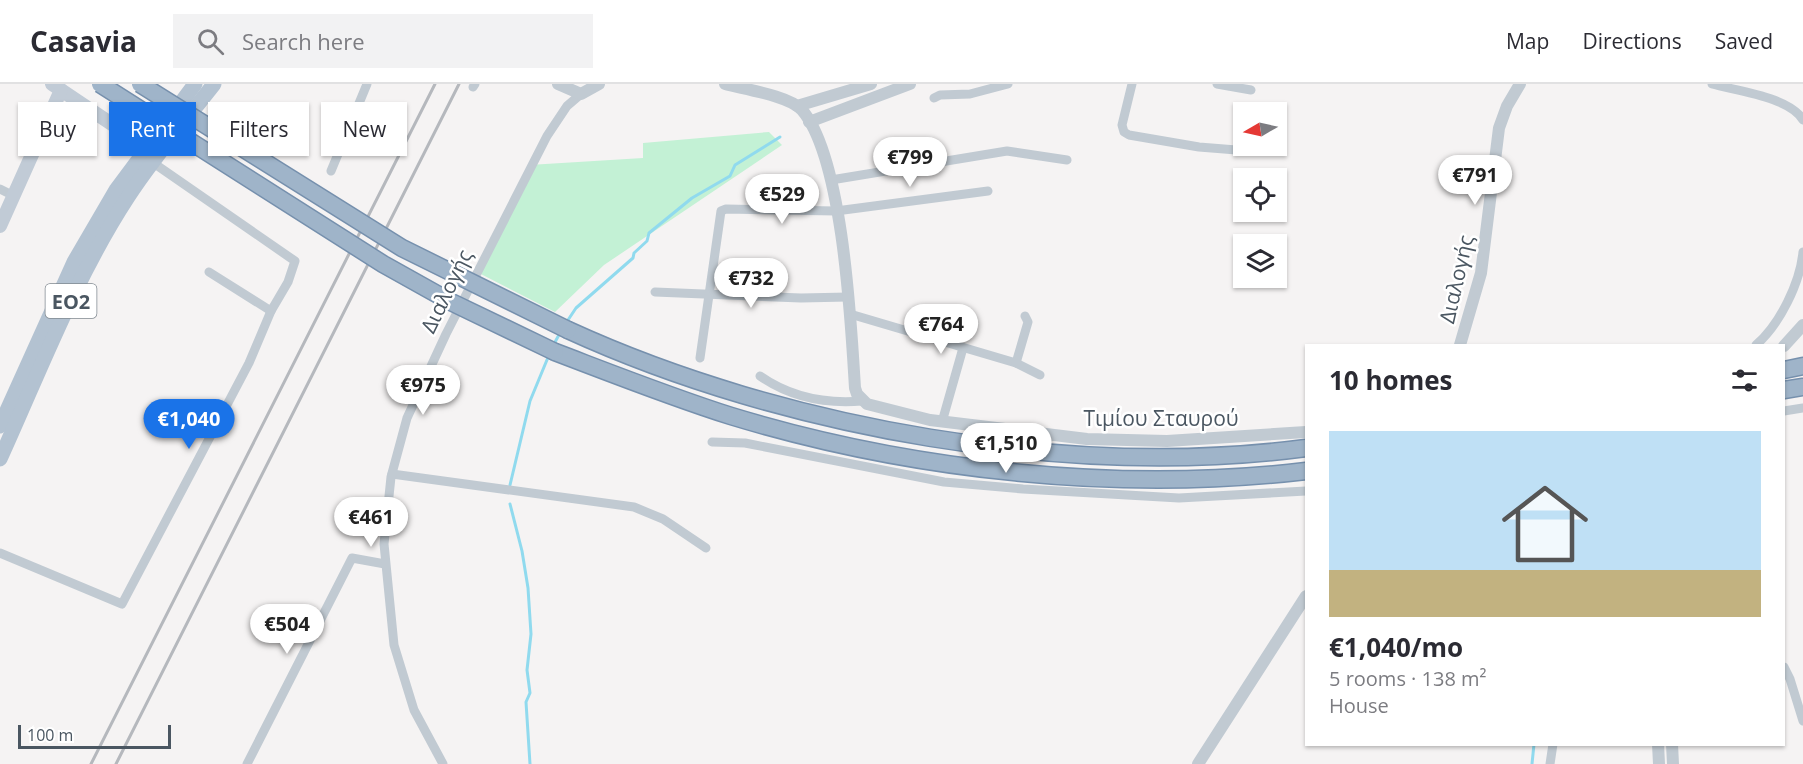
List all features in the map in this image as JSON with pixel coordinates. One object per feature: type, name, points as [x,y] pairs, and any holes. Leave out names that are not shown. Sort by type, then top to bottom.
[{"type":"highway","points":[[100,84],[383,264],[450,302],[555,352],[730,416],[859,448],[915,458],[1043,474],[1129,479],[1205,479],[1305,471]]},
{"type":"highway","points":[[140,84],[402,248],[568,330],[707,384],[816,414],[939,439],[1048,452],[1135,456],[1219,455],[1305,448]]},
{"type":"highway","points":[[1785,370],[1803,366]]},
{"type":"highway","points":[[1785,390],[1803,387]]},
{"type":"main road","name":"ΕΟ2","points":[[181,102],[195,84]]},
{"type":"main road","name":"ΕΟ2","points":[[0,459],[81,281],[123,205],[152,162],[214,84]]},
{"type":"main road","points":[[0,226],[56,87],[109,122]]},
{"type":"main road","name":"ΕΟ2","points":[[0,426],[74,262],[116,190],[140,156]]},
{"type":"street","points":[[330,171],[366,84]]},
{"type":"street","points":[[558,84],[581,93],[598,84]]},
{"type":"street","points":[[724,84],[797,106],[809,122],[821,147],[831,180],[836,211],[850,314],[855,388],[862,401],[837,402],[792,394],[779,389],[760,376]]},
{"type":"street","points":[[797,106],[841,89],[871,84]]},
{"type":"street","points":[[809,122],[910,84]]},
{"type":"street","points":[[934,98],[940,95],[970,94],[1008,84]]},
{"type":"street","points":[[1132,84],[1122,125],[1124,132],[1129,135],[1199,147],[1233,150]]},
{"type":"street","points":[[1217,84],[1251,90]]},
{"type":"street","name":"Διαλογής","points":[[1460,344],[1475,301],[1482,267],[1499,128],[1507,106],[1520,84]]},
{"type":"street","points":[[1712,84],[1779,102],[1799,113],[1803,120]]},
{"type":"street","name":"Διαλογής","points":[[443,764],[421,727],[400,670],[385,564],[385,533],[392,474],[407,418],[446,334],[547,136],[567,106],[581,93]]},
{"type":"street","points":[[831,180],[1007,151],[1067,160]]},
{"type":"street","points":[[0,553],[122,604],[249,363],[271,310],[288,282],[295,261],[152,162]]},
{"type":"street","points":[[0,189],[14,196]]},
{"type":"street","points":[[700,358],[721,211],[726,209],[836,211],[988,191]]},
{"type":"street","points":[[1757,344],[1774,324],[1801,272],[1803,252]]},
{"type":"street","points":[[209,272],[271,310]]},
{"type":"street","points":[[654,292],[801,298],[848,297]]},
{"type":"street","points":[[850,314],[1016,363],[1040,375]]},
{"type":"street","points":[[1016,363],[1028,322],[1025,316]]},
{"type":"street","points":[[1785,344],[1803,325]]},
{"type":"street","points":[[942,422],[963,348]]},
{"type":"street","name":"Τιμίου Σταυρού","points":[[862,401],[942,422],[1087,439],[1167,441],[1305,432]]},
{"type":"street","points":[[1785,411],[1803,408]]},
{"type":"street","points":[[712,442],[745,443],[944,482],[1023,489],[1179,498],[1305,491]]},
{"type":"street","points":[[392,474],[634,507],[663,519],[706,548]]},
{"type":"street","points":[[247,764],[352,558],[385,564]]},
{"type":"street","points":[[1198,764],[1305,598]]},
{"type":"street","points":[[1785,669],[1803,721]]},
{"type":"street","points":[[1550,764],[1553,746]]},
{"type":"street","points":[[1672,746],[1673,764]]},
{"type":"green space","points":[[769,132],[782,145],[604,265],[555,312],[477,272],[529,165],[643,158],[643,143]]},
{"type":"waterway","points":[[566,323],[576,308],[633,258],[634,253],[647,241],[649,233],[692,198],[730,176],[735,165],[780,137]]},
{"type":"waterway","points":[[554,344],[561,331]]},
{"type":"waterway","points":[[510,485],[530,401],[549,355]]},
{"type":"waterway","points":[[510,504],[522,551],[528,588],[531,634],[527,670],[530,693],[526,702],[530,764]]},
{"type":"waterway","points":[[1532,764],[1534,746]]},
{"type":"railway","points":[[91,764],[435,84]]},
{"type":"railway","points":[[116,764],[459,84]]}]
